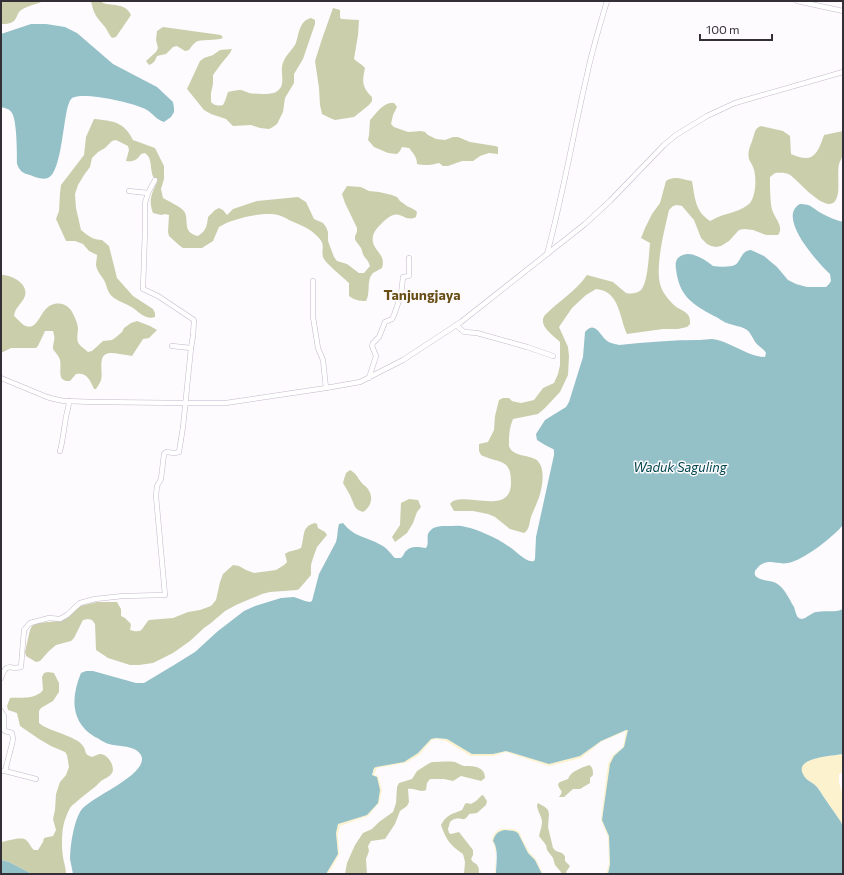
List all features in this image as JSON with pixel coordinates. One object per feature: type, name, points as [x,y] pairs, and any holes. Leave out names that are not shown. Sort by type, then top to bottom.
[{"type":"street","points":[[547,254],[557,219],[596,36],[607,1]]},
{"type":"street","points":[[797,1],[843,11]]},
{"type":"street","points":[[1,378],[54,399],[69,401],[186,403],[226,402],[357,383],[403,360],[456,325],[585,224],[610,201],[664,145],[676,135],[701,120],[735,103],[843,72]]},
{"type":"street","points":[[1,678],[7,667],[21,667],[24,630],[30,623],[49,618],[60,619],[80,604],[95,599],[123,596],[165,595],[157,486],[161,479],[164,454],[166,452],[179,452],[186,403],[194,320],[158,296],[143,290],[145,203],[154,180]]},
{"type":"street","points":[[129,191],[148,193]]},
{"type":"street","points":[[369,378],[376,356],[372,346],[379,337],[385,322],[392,319],[394,315],[401,296],[402,277],[409,276],[409,258]]},
{"type":"street","points":[[313,281],[314,324],[318,348],[323,360],[326,388]]},
{"type":"street","points":[[456,325],[464,332],[481,334],[553,356]]},
{"type":"street","points":[[172,346],[191,348]]},
{"type":"street","points":[[60,451],[69,409],[69,401]]},
{"type":"street","points":[[1,711],[4,716],[4,730],[12,734],[12,744],[3,771],[36,779]]},
{"type":"green space","points":[[1,1],[44,1],[22,9],[16,19],[12,22],[8,24],[1,24]]},
{"type":"green space","points":[[91,1],[101,1],[103,3],[126,8],[129,11],[131,15],[116,37],[112,38],[110,36],[105,27],[97,18]]},
{"type":"green space","points":[[333,8],[340,10],[341,19],[359,20],[354,59],[365,68],[363,77],[364,84],[366,90],[372,97],[372,101],[369,105],[354,117],[335,120],[322,114],[315,61]]},
{"type":"green space","points":[[311,18],[315,20],[315,24],[303,59],[294,74],[294,83],[285,98],[283,112],[277,124],[273,127],[269,129],[251,125],[233,126],[226,119],[204,110],[187,89],[200,61],[220,50],[232,49],[213,75],[211,102],[220,106],[223,105],[228,92],[236,90],[259,94],[271,94],[276,92],[282,84],[282,67],[284,60],[296,43],[302,25],[306,20]]},
{"type":"green space","points":[[163,27],[221,35],[223,38],[198,41],[189,50],[185,51],[177,46],[173,47],[166,54],[157,56],[154,62],[149,65],[146,61],[156,52],[158,48],[156,40],[157,31]]},
{"type":"green space","points":[[390,103],[394,103],[397,107],[391,124],[394,127],[408,132],[425,132],[436,139],[445,140],[458,137],[470,142],[495,146],[498,147],[498,154],[489,153],[480,156],[473,161],[462,161],[448,166],[443,166],[439,163],[423,165],[417,164],[416,157],[409,148],[402,147],[397,154],[388,153],[374,147],[368,140],[370,120],[381,108]]},
{"type":"green space","points":[[94,119],[118,124],[126,129],[133,140],[155,148],[164,166],[164,179],[161,189],[163,198],[183,210],[186,217],[187,228],[193,234],[198,236],[206,228],[208,217],[219,208],[227,215],[233,209],[257,201],[298,197],[306,202],[314,219],[323,223],[326,227],[328,232],[328,241],[337,261],[347,264],[359,273],[364,273],[370,266],[356,240],[355,237],[357,228],[342,194],[347,186],[361,187],[369,191],[397,197],[400,201],[417,212],[416,217],[407,218],[393,215],[376,229],[373,241],[381,255],[383,263],[382,268],[373,273],[371,276],[366,301],[357,300],[349,296],[349,283],[324,260],[323,244],[318,237],[301,225],[279,215],[265,214],[248,216],[231,221],[219,227],[213,241],[202,248],[183,248],[169,236],[169,215],[153,213],[151,200],[152,193],[157,182],[152,175],[149,157],[145,153],[141,154],[135,160],[126,161],[129,150],[128,146],[116,140],[112,141],[92,158],[90,167],[78,185],[75,194],[76,208],[81,230],[93,238],[102,240],[109,246],[117,278],[133,296],[153,309],[155,317],[149,318],[112,296],[98,272],[96,265],[97,255],[89,251],[83,244],[75,241],[66,241],[56,219],[59,211],[61,185],[84,155],[86,137]]},
{"type":"green space","points":[[761,126],[783,131],[790,136],[791,154],[804,158],[813,156],[819,148],[824,135],[843,131],[843,156],[838,168],[838,194],[833,203],[828,204],[821,201],[790,175],[775,173],[770,177],[770,195],[772,209],[780,226],[780,232],[778,235],[766,235],[753,230],[744,229],[739,230],[729,241],[716,247],[707,244],[701,238],[694,220],[682,206],[673,206],[669,210],[663,238],[659,259],[659,279],[661,287],[671,302],[690,318],[690,324],[687,327],[678,329],[663,329],[627,334],[618,306],[610,294],[596,289],[586,295],[572,308],[559,327],[568,347],[569,356],[568,375],[560,392],[538,414],[513,419],[510,427],[509,446],[511,450],[519,455],[534,458],[542,468],[541,491],[527,530],[524,533],[510,529],[495,517],[488,514],[473,511],[454,511],[450,504],[455,500],[464,499],[494,501],[503,499],[509,493],[511,483],[509,469],[503,463],[481,455],[479,451],[479,444],[488,442],[494,430],[495,416],[499,400],[509,398],[512,401],[521,403],[534,400],[543,388],[554,383],[560,365],[560,342],[544,326],[543,319],[545,315],[573,291],[587,275],[613,282],[626,293],[630,294],[641,290],[647,275],[650,243],[641,238],[652,214],[660,203],[666,181],[669,179],[676,178],[692,181],[696,204],[701,213],[710,221],[747,206],[752,200],[755,191],[754,171],[749,159],[749,151],[756,130]]},
{"type":"green space","points":[[1,275],[14,278],[22,284],[26,292],[14,316],[29,327],[35,324],[50,305],[61,304],[67,306],[74,315],[76,321],[78,328],[78,342],[88,352],[92,351],[103,341],[112,340],[122,332],[124,328],[137,321],[157,330],[149,338],[143,339],[132,356],[110,353],[106,354],[103,357],[101,364],[102,377],[96,389],[94,389],[89,380],[83,374],[76,374],[70,381],[66,381],[61,377],[60,360],[53,349],[53,331],[45,331],[36,348],[11,348],[1,353]]},
{"type":"green space","points":[[350,470],[370,492],[370,505],[363,512],[355,507],[343,483],[346,473]]},
{"type":"green space","points":[[409,499],[418,500],[421,507],[407,533],[395,542],[392,537],[400,525],[401,503]]},
{"type":"green space","points":[[311,524],[317,524],[318,528],[327,535],[317,547],[311,565],[311,575],[299,589],[262,594],[236,605],[225,611],[190,641],[173,653],[153,663],[130,665],[108,658],[96,650],[95,624],[92,620],[88,619],[83,620],[71,641],[56,645],[40,661],[36,662],[26,656],[25,652],[32,626],[38,623],[59,621],[80,606],[97,602],[117,602],[121,609],[121,616],[131,624],[130,630],[140,631],[149,620],[173,618],[188,612],[211,606],[216,600],[223,574],[233,565],[239,566],[254,573],[276,570],[287,562],[285,554],[301,548],[305,529]]},
{"type":"green space","points":[[44,673],[54,673],[59,683],[59,692],[53,701],[41,708],[39,711],[39,723],[78,741],[84,748],[86,754],[89,756],[92,757],[103,754],[111,762],[113,767],[110,776],[93,788],[68,811],[64,822],[62,839],[62,851],[66,874],[32,874],[9,862],[1,860],[1,842],[24,839],[34,850],[38,850],[44,838],[53,836],[56,830],[53,819],[56,794],[60,782],[66,775],[69,767],[67,755],[65,752],[51,746],[20,726],[17,713],[8,710],[7,706],[10,698],[32,697],[40,693],[43,690],[42,677]]},
{"type":"green space","points":[[432,762],[455,762],[464,766],[478,768],[483,771],[485,778],[481,781],[461,776],[453,781],[444,779],[430,779],[427,783],[426,790],[422,791],[408,789],[409,802],[407,806],[400,811],[395,824],[385,839],[371,841],[368,846],[369,851],[366,859],[367,874],[345,874],[347,863],[355,845],[363,833],[372,829],[393,812],[399,783],[412,779],[417,771]]},
{"type":"green space","points":[[589,765],[593,772],[593,775],[590,778],[590,783],[580,789],[573,789],[564,797],[559,797],[562,792],[558,784],[568,779],[571,774],[577,770]]},
{"type":"green space","points":[[483,795],[487,801],[486,805],[477,813],[469,814],[464,819],[453,820],[450,822],[448,829],[449,833],[451,834],[459,832],[473,850],[471,859],[478,866],[479,874],[464,874],[465,862],[463,854],[449,842],[441,825],[447,817],[462,810],[465,804],[471,804]]},
{"type":"green space","points":[[538,803],[548,810],[548,827],[553,848],[565,856],[565,861],[570,866],[566,872],[567,874],[561,874],[547,850],[546,845],[539,836],[542,822],[537,807]]},
{"type":"sand","points":[[626,730],[629,730],[624,747],[614,756],[602,819],[609,836],[610,864],[608,874],[606,874],[609,864],[608,837],[601,820],[608,764],[613,755],[623,747],[626,731],[601,742],[581,758],[549,766],[506,752],[493,756],[471,756],[446,741],[436,739],[432,740],[419,755],[405,763],[377,768],[374,775],[378,776],[382,790],[379,803],[368,816],[340,826],[338,833],[339,855],[328,874],[326,874],[338,854],[336,832],[338,824],[367,815],[374,768],[418,753],[431,739],[435,738],[447,739],[472,754],[493,754],[506,751],[549,764],[580,756],[601,741]]},
{"type":"sand","points":[[843,754],[843,772],[839,774],[839,783],[843,795],[843,828],[841,822],[818,788],[803,776],[801,768],[804,764],[816,758]]},
{"type":"sand","points":[[500,829],[514,829],[519,832],[529,852],[536,859],[543,874],[535,860],[528,853],[518,833],[505,830],[495,843],[496,852],[492,841],[494,834]]},
{"type":"sand","points":[[496,852],[496,874],[495,874]]},
{"type":"water","points":[[31,24],[46,24],[65,27],[77,33],[113,64],[157,87],[173,102],[174,112],[171,117],[164,122],[147,110],[133,104],[90,96],[74,97],[70,101],[67,110],[59,155],[53,174],[48,178],[43,179],[23,172],[17,164],[14,117],[10,111],[1,107],[1,34]]},
{"type":"water","name":"Waduk Saguling","points":[[800,204],[810,206],[826,216],[843,222],[843,525],[825,542],[810,553],[788,563],[766,562],[755,570],[755,574],[756,577],[776,583],[782,588],[800,619],[816,612],[837,611],[843,609],[843,754],[816,758],[804,764],[802,768],[804,776],[817,787],[841,822],[843,828],[843,874],[608,874],[610,864],[609,836],[602,820],[610,764],[614,756],[624,747],[628,730],[626,730],[601,741],[580,756],[549,764],[506,751],[493,754],[472,754],[447,739],[431,739],[418,753],[404,762],[374,768],[372,775],[377,777],[380,790],[378,803],[367,815],[338,824],[336,833],[338,854],[326,874],[73,874],[70,859],[71,847],[73,833],[79,813],[88,804],[126,779],[140,766],[142,759],[136,750],[105,743],[87,731],[81,724],[77,716],[74,700],[75,691],[81,673],[93,671],[136,683],[144,683],[195,652],[218,631],[244,611],[281,598],[294,597],[305,601],[312,601],[319,574],[336,542],[339,524],[343,523],[352,532],[383,546],[395,558],[401,558],[407,550],[412,547],[426,548],[429,533],[434,528],[440,526],[464,526],[499,540],[527,560],[534,561],[536,537],[554,455],[554,450],[537,440],[536,434],[545,420],[566,407],[569,402],[583,357],[585,332],[592,327],[597,330],[607,341],[619,345],[660,341],[712,339],[719,340],[752,354],[765,357],[766,353],[756,343],[747,330],[724,322],[693,303],[688,298],[680,286],[676,262],[679,257],[688,254],[699,257],[713,266],[732,266],[738,263],[744,253],[751,250],[764,256],[777,267],[788,280],[796,284],[807,287],[826,287],[831,281],[830,274],[809,250],[796,229],[793,219],[794,210]]},
{"type":"water","points":[[505,830],[518,833],[528,853],[535,860],[542,874],[496,874],[497,852],[493,841],[497,833]]},
{"type":"water","points":[[1,860],[9,862],[32,874],[1,874]]},
{"type":"district","name":"Tanjungjaya","points":[[422,295]]}]
